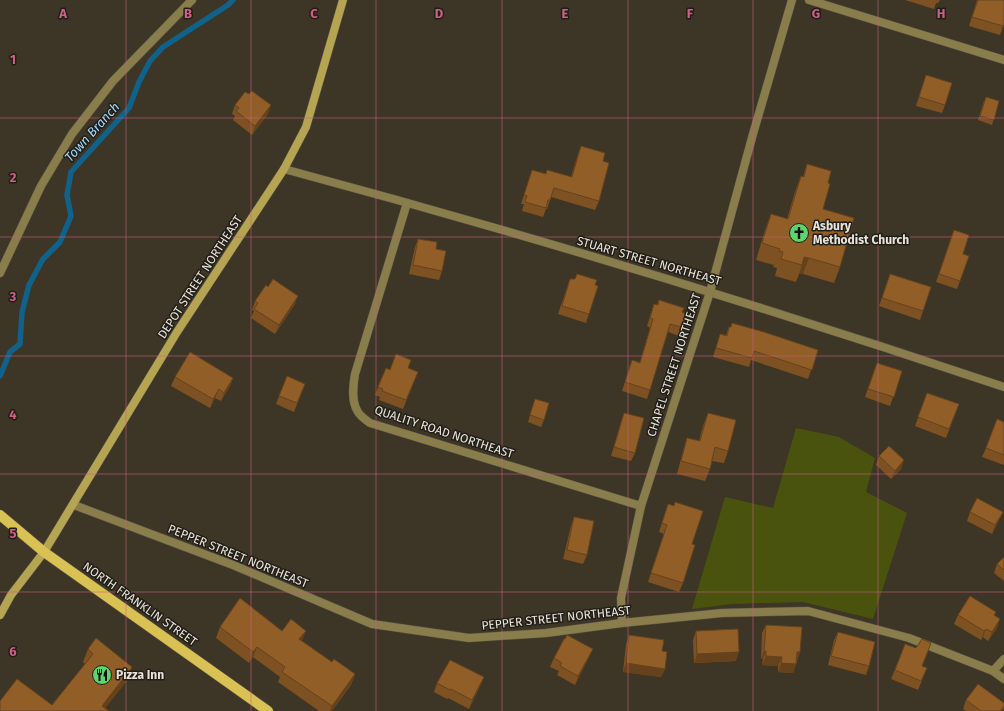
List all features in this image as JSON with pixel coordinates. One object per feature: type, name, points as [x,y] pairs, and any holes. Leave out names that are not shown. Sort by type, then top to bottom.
[{"type":"main road","name":"NORTH FRANKLIN STREET","points":[[0,515],[44,552],[268,711]]},
{"type":"street","points":[[0,273],[40,186],[72,134],[113,82],[192,0]]},
{"type":"street","name":"DEPOT STREET NORTHEAST","points":[[0,615],[11,595],[44,552],[74,505],[177,332],[284,169],[306,127],[343,0]]},
{"type":"street","name":"CHAPEL STREET NORTHEAST","points":[[622,623],[621,598],[641,506],[710,292],[753,134],[792,0]]},
{"type":"street","points":[[810,0],[1004,60]]},
{"type":"street","name":"STUART STREET NORTHEAST","points":[[284,169],[407,203],[710,292],[1004,386]]},
{"type":"street","name":"QUALITY ROAD NORTHEAST","points":[[407,203],[355,374],[353,389],[354,402],[358,412],[370,423],[641,506]]},
{"type":"street","name":"PEPPER STREET NORTHEAST","points":[[74,505],[232,565],[372,624],[469,638],[546,633],[622,623],[722,613],[808,611],[909,638],[993,671],[1004,679]]},
{"type":"street","points":[[993,671],[1004,659]]},
{"type":"green space","points":[[796,428],[839,437],[875,458],[866,492],[907,513],[873,619],[803,602],[732,604],[692,609],[725,497],[773,508]]},
{"type":"building","points":[[978,0],[1004,0],[1003,26],[972,17]]},
{"type":"building","points":[[926,75],[952,83],[945,105],[919,97]]},
{"type":"building","points":[[252,91],[271,105],[255,126],[236,111],[239,108],[235,105],[245,92],[249,94]]},
{"type":"building","points":[[986,97],[999,101],[994,120],[980,116]]},
{"type":"building","points":[[581,146],[605,153],[603,161],[609,163],[599,201],[554,188],[546,208],[525,202],[527,196],[524,195],[532,170],[546,174],[547,170],[572,177]]},
{"type":"building","name":"Asbury Methodist Church","points":[[807,164],[831,171],[828,183],[830,184],[823,209],[854,218],[840,267],[804,257],[802,265],[781,259],[783,252],[779,251],[780,249],[762,243],[771,214],[788,219],[801,176],[804,177]]},
{"type":"building","points":[[954,230],[969,235],[963,254],[969,256],[960,281],[939,274]]},
{"type":"building","points":[[418,239],[437,242],[436,249],[446,251],[442,271],[413,265]]},
{"type":"building","points":[[577,274],[597,280],[595,285],[598,286],[589,314],[562,306],[570,279],[575,279]]},
{"type":"building","points":[[890,274],[931,287],[923,311],[882,298]]},
{"type":"building","points":[[273,279],[298,296],[279,325],[254,309],[258,303],[255,301],[266,285],[268,287]]},
{"type":"building","points":[[659,300],[684,308],[682,312],[686,314],[682,327],[670,324],[650,390],[625,382],[632,360],[640,363],[653,319],[650,318],[654,304],[658,305]]},
{"type":"building","points":[[732,323],[818,350],[812,370],[754,351],[752,358],[716,348],[720,334],[727,336],[729,327],[731,327]]},
{"type":"building","points":[[190,352],[233,378],[224,393],[219,389],[213,399],[175,377]]},
{"type":"building","points":[[396,354],[411,360],[408,368],[418,372],[406,400],[382,391],[383,389],[378,387],[386,368],[390,370]]},
{"type":"building","points":[[877,363],[902,371],[894,397],[868,389]]},
{"type":"building","points":[[287,376],[305,384],[297,403],[279,396]]},
{"type":"building","points":[[927,393],[959,404],[949,429],[918,417]]},
{"type":"building","points":[[535,399],[549,403],[544,420],[530,415]]},
{"type":"building","points":[[624,413],[644,418],[635,453],[614,447]]},
{"type":"building","points":[[708,413],[736,420],[728,451],[715,447],[710,469],[681,461],[687,438],[700,441]]},
{"type":"building","points":[[997,419],[1004,422],[1004,455],[986,448]]},
{"type":"building","points":[[889,446],[904,460],[895,471],[879,456]]},
{"type":"building","points":[[977,498],[1003,512],[995,525],[970,512]]},
{"type":"building","points":[[675,502],[703,511],[692,544],[695,545],[683,583],[651,573],[667,525],[662,523],[668,504],[674,506]]},
{"type":"building","points":[[574,517],[594,521],[587,555],[567,550]]},
{"type":"building","points":[[1004,557],[1004,570],[997,564]]},
{"type":"building","points":[[970,596],[996,612],[994,615],[1000,619],[992,632],[986,629],[984,631],[958,615]]},
{"type":"building","points":[[240,598],[282,631],[291,619],[306,631],[299,639],[332,662],[334,659],[355,674],[332,706],[282,672],[285,667],[257,647],[253,652],[220,627]]},
{"type":"building","points":[[766,625],[802,627],[800,652],[797,652],[796,664],[781,663],[782,657],[766,656],[766,651],[764,651]]},
{"type":"building","points":[[738,629],[739,652],[697,654],[696,631]]},
{"type":"building","points":[[838,632],[875,642],[869,666],[831,656]]},
{"type":"building","points":[[567,635],[593,649],[578,676],[560,666],[562,663],[554,658]]},
{"type":"building","points":[[629,635],[664,640],[662,651],[667,652],[665,669],[626,663]]},
{"type":"building","points":[[96,638],[132,667],[102,706],[109,711],[0,711],[0,701],[17,679],[52,705],[93,654],[88,649]]},
{"type":"building","points":[[922,639],[931,643],[922,666],[927,668],[921,681],[895,670],[905,644],[916,648]]},
{"type":"building","points":[[450,660],[484,677],[472,700],[437,683]]},
{"type":"building","points":[[978,684],[1004,703],[1004,706],[1000,711],[981,711],[966,700]]},
{"type":"waterway","name":"Town Branch","points":[[0,376],[10,352],[20,344],[22,312],[29,285],[43,259],[60,242],[71,216],[67,195],[71,172],[129,108],[139,82],[150,61],[163,47],[228,5],[233,0]]},
{"type":"place","name":"Asbury Methodist Church","points":[[799,233]]},
{"type":"place","name":"Pizza Inn","points":[[102,675]]}]
